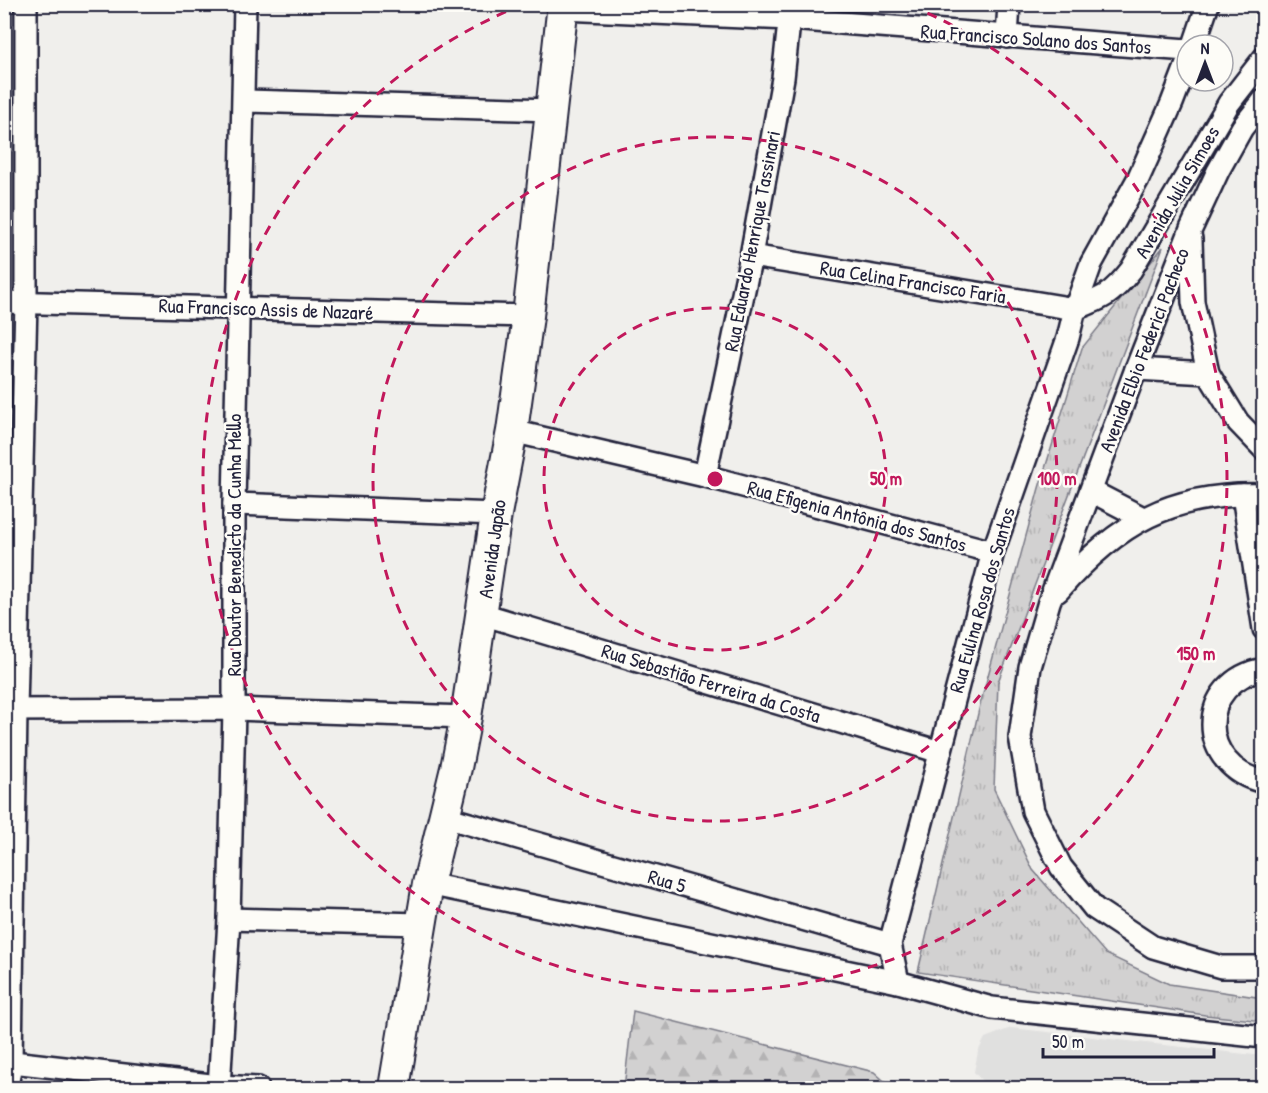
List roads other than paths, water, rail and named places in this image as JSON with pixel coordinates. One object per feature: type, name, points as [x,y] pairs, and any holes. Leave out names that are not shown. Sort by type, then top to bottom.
[{"type":"main road","name":"Avenida Japão","points":[[394,1089],[428,884],[466,717],[496,514],[512,431],[528,316],[563,7]]},
{"type":"street","points":[[8,1089],[10,710],[26,302],[26,4]]},
{"type":"street","name":"Rua Doutor Benedicto da Cunha Mello","points":[[219,1087],[229,919],[234,710],[237,308],[245,4]]},
{"type":"street","points":[[1007,37],[1009,4]]},
{"type":"street","points":[[1198,33],[1208,4]]},
{"type":"street","name":"Rua Francisco Solano dos Santos","points":[[563,7],[791,12],[1007,37],[1175,49]]},
{"type":"street","name":"Rua Eduardo Henrique Tassinari","points":[[705,476],[751,256],[783,78],[791,12]]},
{"type":"street","name":"Avenida Julia Simoes","points":[[1075,309],[1106,297],[1131,270],[1229,103],[1263,58]]},
{"type":"street","name":"Rua Eulina Rosa dos Santos","points":[[898,982],[890,944],[993,552],[1068,338],[1075,309],[1091,264],[1138,179],[1176,93]]},
{"type":"street","name":"Avenida Elbio Federici Pacheco","points":[[1263,100],[1242,128],[1218,171],[1191,229],[1136,369],[1049,602],[1030,668],[1020,737],[1033,811],[1061,867],[1094,908],[1153,947],[1221,967],[1263,967]]},
{"type":"street","points":[[244,101],[552,111]]},
{"type":"street","points":[[1191,229],[1193,302],[1209,373],[1239,422],[1263,449]]},
{"type":"street","name":"Rua Celina Francisco Faria","points":[[751,256],[1075,309]]},
{"type":"street","name":"Rua Francisco Assis de Nazaré","points":[[4,302],[528,316]]},
{"type":"street","points":[[1136,369],[1209,373]]},
{"type":"street","name":"Rua Efigenia Antônia dos Santos","points":[[512,431],[705,476],[993,552]]},
{"type":"street","points":[[1091,491],[1143,518]]},
{"type":"street","points":[[1049,602],[1090,556],[1143,518],[1186,502],[1253,495],[1263,628]]},
{"type":"street","points":[[234,504],[496,514]]},
{"type":"street","name":"Rua Sebastião Ferreira da Costa","points":[[482,615],[940,752]]},
{"type":"street","points":[[1263,669],[1250,671],[1233,682],[1220,697],[1213,716],[1214,736],[1221,755],[1240,774],[1248,779],[1263,782]]},
{"type":"street","points":[[10,710],[234,710],[466,717]]},
{"type":"street","name":"Rua 5","points":[[445,817],[890,944]]},
{"type":"street","points":[[428,884],[898,982],[992,1008],[1263,1038]]},
{"type":"street","points":[[229,919],[421,924]]},
{"type":"street","points":[[8,1061],[219,1087],[258,1089]]}]
